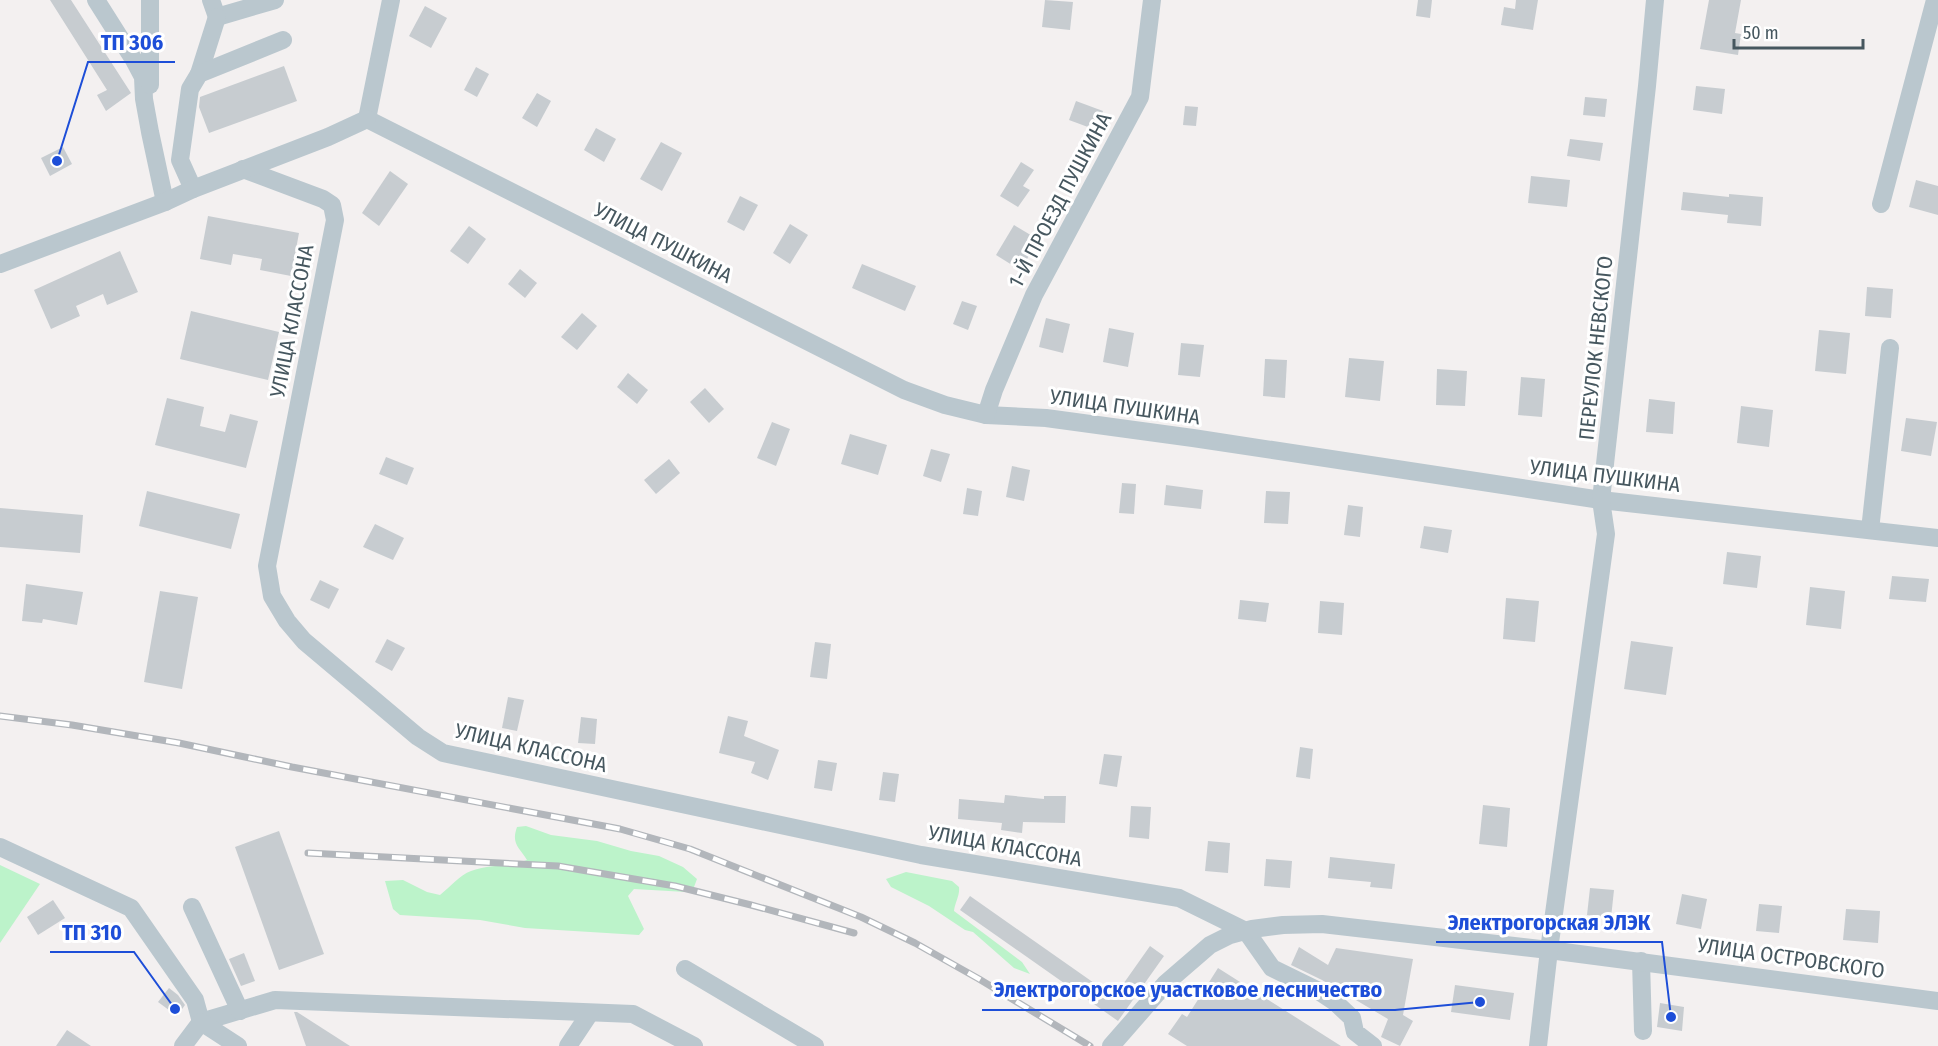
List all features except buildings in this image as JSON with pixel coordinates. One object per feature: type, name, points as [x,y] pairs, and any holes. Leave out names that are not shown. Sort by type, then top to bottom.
[{"type":"street","points":[[96,0],[135,60],[143,77],[144,99],[165,202]]},
{"type":"street","points":[[150,0],[150,132]]},
{"type":"street","points":[[193,189],[180,160],[190,88],[199,74],[214,9],[275,0]]},
{"type":"street","points":[[0,264],[165,202],[328,137],[367,119],[391,0]]},
{"type":"street","name":"1-Й ПРОЕЗД ПУШКИНА","points":[[986,415],[994,390],[1034,295],[1140,97],[1152,0]]},
{"type":"street","name":"ПЕРЕУЛОК НЕВСКОГО","points":[[1538,1046],[1606,534],[1601,500],[1647,86],[1654,0]]},
{"type":"street","points":[[1881,204],[1935,0]]},
{"type":"street","points":[[199,74],[283,40]]},
{"type":"street","name":"УЛИЦА ПУШКИНА","points":[[367,119],[904,390],[945,405],[986,415],[1046,418],[1171,435],[1601,500],[1938,538]]},
{"type":"street","name":"УЛИЦА КЛАССОНА","points":[[243,170],[323,199],[332,205],[335,220],[267,566],[272,596],[287,621],[304,641],[418,737],[443,753],[921,855],[1179,898],[1246,931]]},
{"type":"street","points":[[1870,530],[1890,348]]},
{"type":"street","points":[[0,846],[131,908],[195,1000],[201,1022],[238,1046]]},
{"type":"street","points":[[192,907],[240,1011]]},
{"type":"street","name":"УЛИЦА ОСТРОВСКОГО","points":[[1111,1046],[1166,983],[1210,945],[1230,935],[1283,925],[1322,924],[1550,950],[1938,1001]]},
{"type":"street","points":[[1246,931],[1272,968],[1317,990],[1335,1002],[1352,1017],[1355,1032],[1373,1046]]},
{"type":"street","points":[[1641,961],[1643,1031]]},
{"type":"street","points":[[685,969],[815,1046]]},
{"type":"street","points":[[183,1046],[201,1022],[274,1000],[633,1014],[694,1046]]},
{"type":"street","points":[[568,1046],[591,1013]]},
{"type":"green space","points":[[526,826],[551,835],[597,841],[659,856],[683,867],[697,879],[694,887],[686,892],[634,889],[628,896],[644,929],[639,935],[525,928],[480,920],[400,915],[393,909],[385,881],[403,880],[427,892],[440,895],[459,878],[471,871],[527,860],[515,841],[517,827]]},
{"type":"green space","points":[[0,865],[40,884],[0,943]]},
{"type":"green space","points":[[906,872],[952,881],[959,887],[954,911],[1022,962],[1030,974],[1014,968],[973,932],[965,930],[929,906],[891,887],[886,879]]},
{"type":"railway","points":[[0,716],[72,725],[179,743],[292,767],[620,829],[690,849],[861,917],[915,943],[1090,1046]]},
{"type":"railway","points":[[308,853],[558,866],[675,886],[854,933]]},
{"type":"place","name":"ТП 306","points":[[57,161]]},
{"type":"place","name":"Электрогорское участковое лесничество","points":[[1480,1002]]},
{"type":"place","name":"ТП 310","points":[[175,1009]]},
{"type":"place","name":"Электрогорская ЭЛЭК","points":[[1671,1017]]}]
